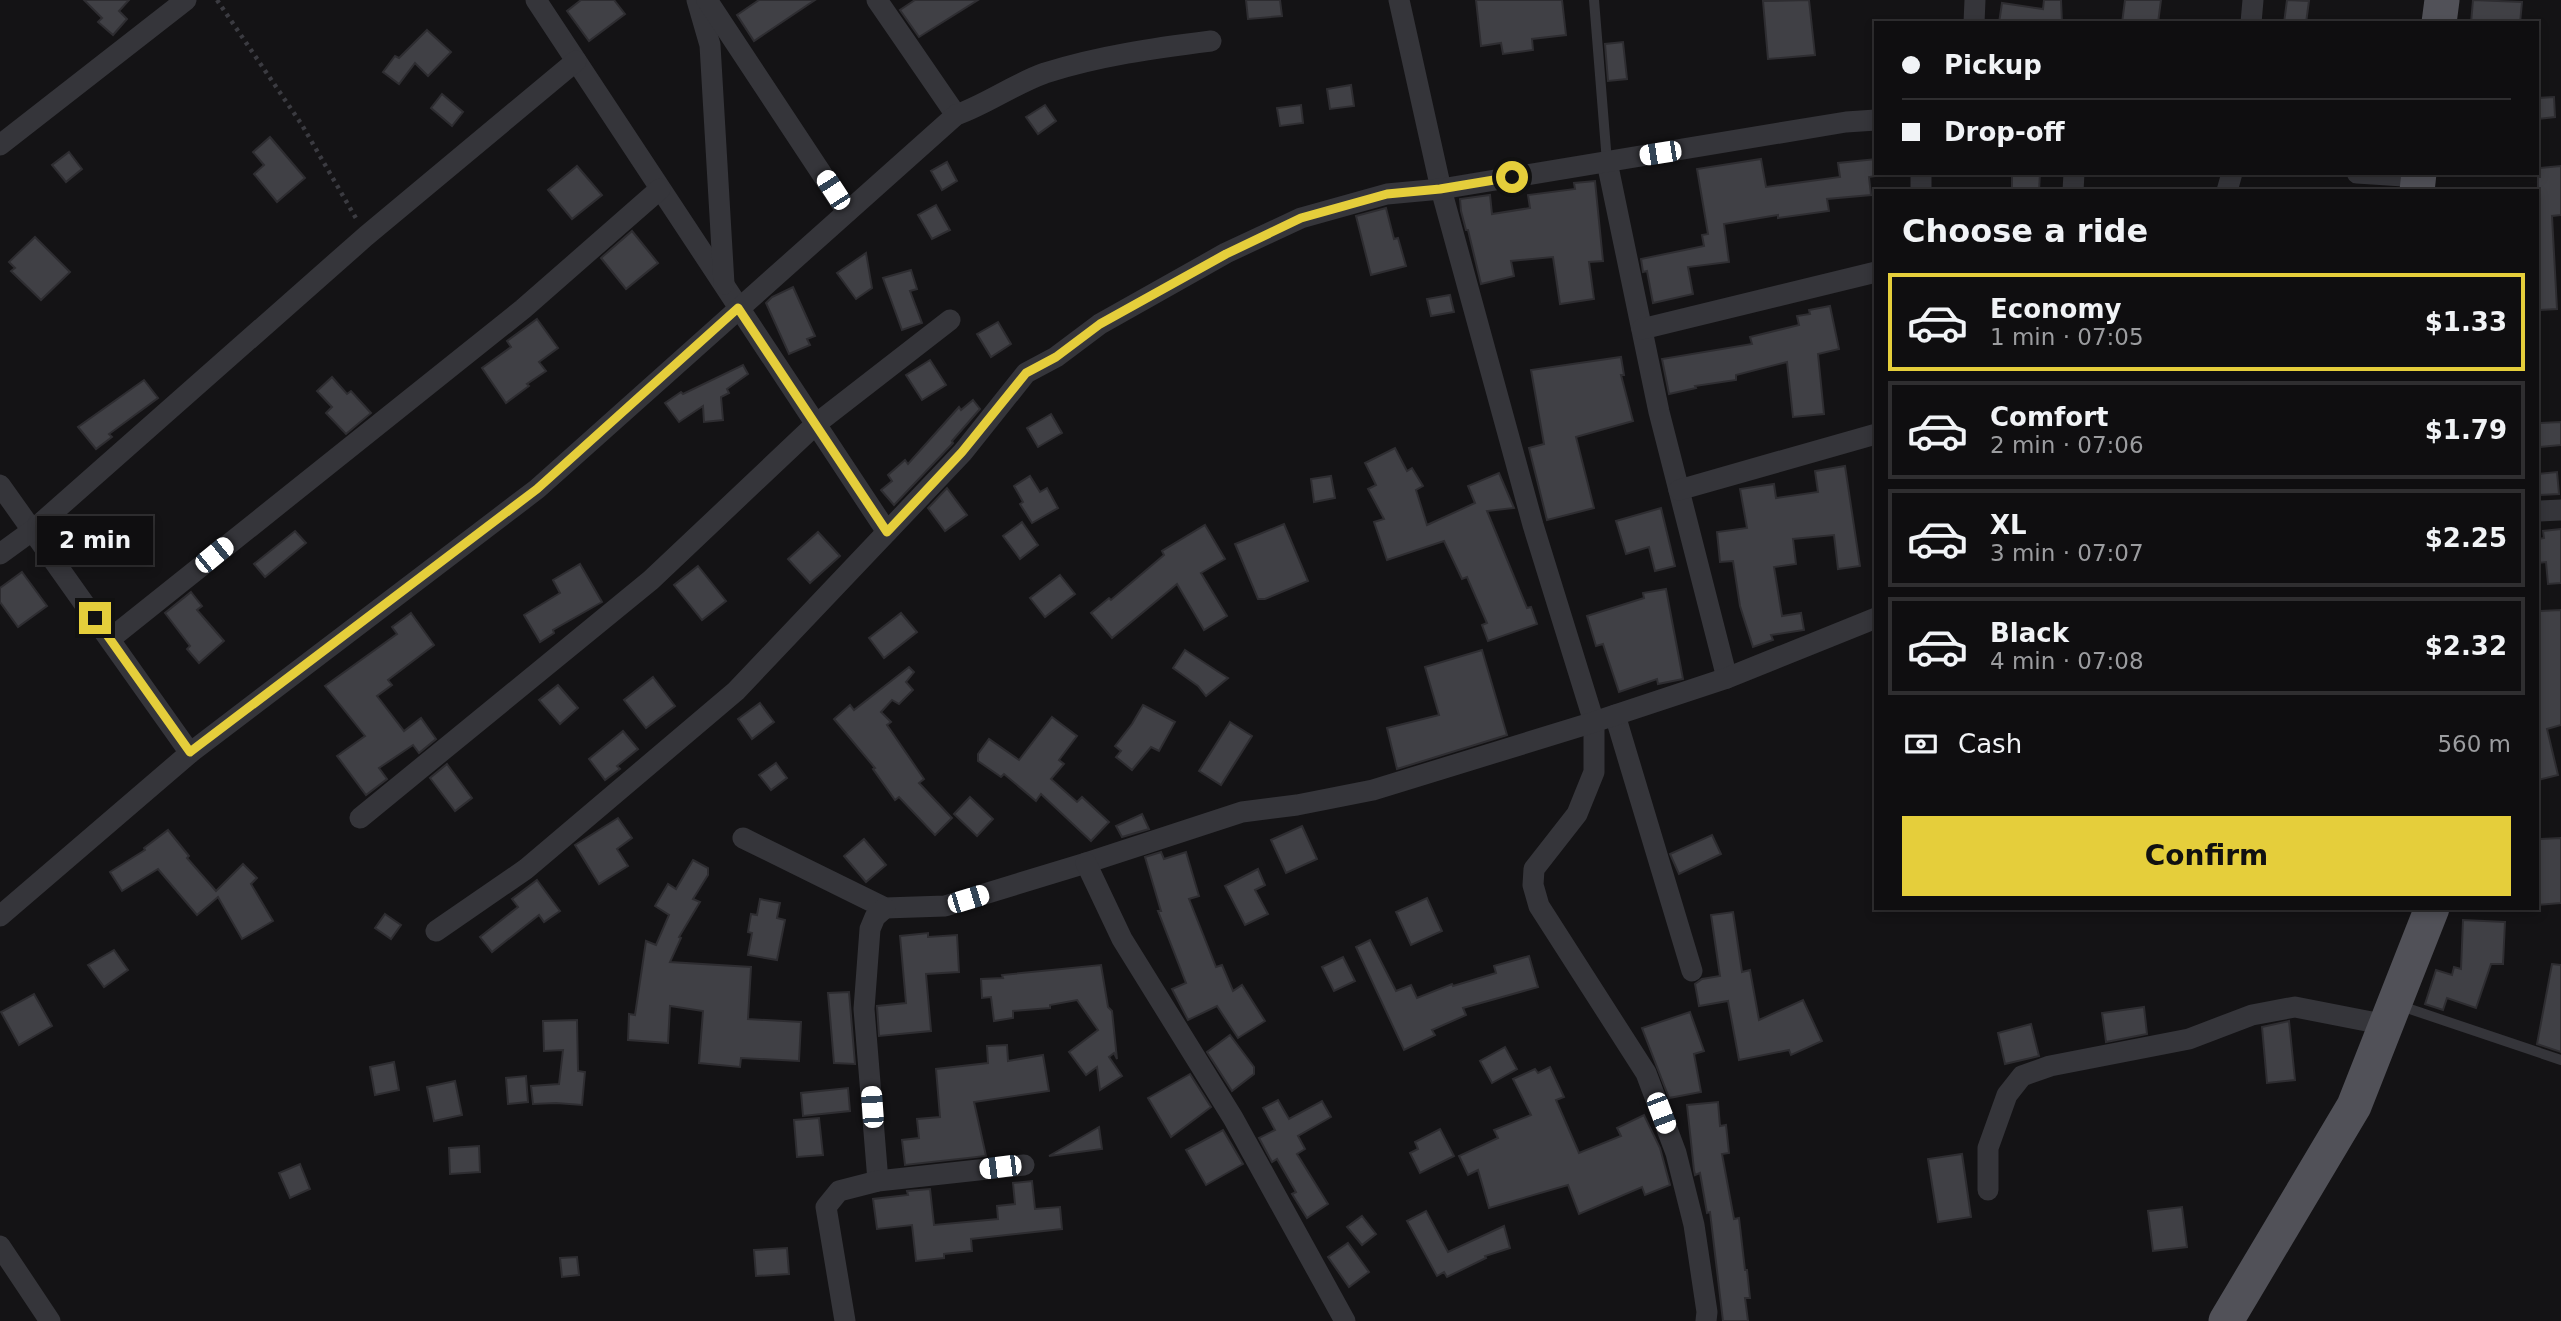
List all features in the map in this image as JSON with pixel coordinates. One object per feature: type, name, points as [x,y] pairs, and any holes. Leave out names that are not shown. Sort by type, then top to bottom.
[{"type":"main road","points":[[2439,21],[2442,0]]},
{"type":"main road","points":[[2226,1321],[2354,1106],[2430,910]]},
{"type":"street","points":[[0,145],[186,0]]},
{"type":"street","points":[[536,0],[887,532]]},
{"type":"street","points":[[697,0],[710,45],[724,286]]},
{"type":"street","points":[[707,0],[847,212]]},
{"type":"street","points":[[877,0],[957,114]]},
{"type":"street","points":[[1399,0],[1440,189],[1533,524],[1594,722],[1594,772],[1577,814],[1534,869],[1533,885],[1539,906],[1646,1073],[1676,1153],[1694,1225],[1707,1312],[1706,1321]]},
{"type":"street","points":[[1974,21],[1975,0]]},
{"type":"street","points":[[2251,21],[2253,0]]},
{"type":"street","points":[[0,916],[190,752],[537,489],[957,114],[979,107],[1044,74],[1119,56],[1210,41]]},
{"type":"street","points":[[0,554],[33,530],[366,236],[576,61]]},
{"type":"street","points":[[436,931],[526,869],[736,691],[962,452],[1026,373],[1056,357],[1100,324],[1226,254],[1301,218],[1387,194],[1440,189],[1846,122],[1874,120]]},
{"type":"street","points":[[1607,162],[1679,490],[1727,678]]},
{"type":"street","points":[[2375,175],[2419,180]]},
{"type":"street","points":[[110,639],[523,309],[660,189]]},
{"type":"street","points":[[1642,329],[1874,272]]},
{"type":"street","points":[[360,818],[651,580],[816,424],[950,320]]},
{"type":"street","points":[[1679,490],[1874,435]]},
{"type":"street","points":[[0,485],[190,752]]},
{"type":"street","points":[[2539,511],[2561,510]]},
{"type":"street","points":[[743,838],[885,908],[945,906],[1242,811],[1297,805],[1373,790],[1594,722],[1727,678],[1874,619]]},
{"type":"street","points":[[1615,715],[1692,971]]},
{"type":"street","points":[[1086,863],[1122,939],[1233,1118],[1345,1321]]},
{"type":"street","points":[[878,1181],[864,1009],[870,929],[875,916],[885,908]]},
{"type":"street","points":[[1988,1190],[1987,1148],[2007,1095],[2022,1076],[2050,1066],[2189,1039],[2252,1015],[2295,1007],[2391,1015]]},
{"type":"street","points":[[845,1321],[826,1207],[839,1191],[878,1181],[1024,1165]]},
{"type":"street","points":[[0,1246],[50,1321]]},
{"type":"lane","points":[[1594,0],[1607,162]]},
{"type":"lane","points":[[2391,1015],[2561,1060]]},
{"type":"path","points":[[217,0],[302,125],[366,236]]},
{"type":"building","points":[[84,0],[129,0],[119,11],[127,19],[113,35],[98,22],[102,18]]},
{"type":"building","points":[[581,0],[614,0],[625,14],[589,41],[567,11]]},
{"type":"building","points":[[759,0],[815,0],[754,41],[737,15]]},
{"type":"building","points":[[915,0],[978,0],[919,37],[900,10]]},
{"type":"building","points":[[1246,0],[1280,0],[1282,16],[1248,19]]},
{"type":"building","points":[[1476,0],[1562,0],[1566,35],[1532,39],[1533,50],[1503,54],[1501,43],[1481,46]]},
{"type":"building","points":[[1809,0],[1815,55],[1768,59],[1763,1]]},
{"type":"building","points":[[2044,0],[2061,0],[2062,21],[1999,21],[2002,3],[2043,9]]},
{"type":"building","points":[[2125,0],[2161,0],[2158,21],[2122,21]]},
{"type":"building","points":[[2287,0],[2309,1],[2306,21],[2284,21]]},
{"type":"building","points":[[2473,0],[2522,2],[2520,21],[2471,21]]},
{"type":"building","points":[[427,30],[451,52],[428,76],[415,63],[399,84],[383,72],[395,56],[399,58]]},
{"type":"building","points":[[1623,42],[1627,79],[1608,81],[1605,44]]},
{"type":"building","points":[[1351,85],[1354,106],[1330,109],[1327,89]]},
{"type":"building","points":[[442,94],[463,112],[452,126],[431,108]]},
{"type":"building","points":[[2554,97],[2555,117],[2539,119],[2539,98]]},
{"type":"building","points":[[1045,105],[1056,121],[1038,134],[1026,117]]},
{"type":"building","points":[[1301,105],[1303,123],[1280,126],[1277,108]]},
{"type":"building","points":[[270,137],[305,178],[277,202],[254,174],[264,165],[253,152]]},
{"type":"building","points":[[69,152],[82,169],[66,182],[52,165]]},
{"type":"building","points":[[1761,159],[1766,187],[1840,177],[1838,163],[1874,159],[1876,176],[1869,177],[1871,195],[1827,199],[1829,211],[1778,218],[1778,215],[1724,224],[1729,262],[1688,267],[1693,294],[1653,303],[1647,271],[1643,272],[1641,259],[1704,246],[1702,235],[1708,234],[1697,169]]},
{"type":"building","points":[[947,162],[957,181],[942,190],[931,171]]},
{"type":"building","points":[[577,166],[602,195],[572,219],[548,190]]},
{"type":"building","points":[[2561,166],[2561,215],[2552,216],[2557,309],[2539,310],[2540,168]]},
{"type":"building","points":[[2012,175],[2040,175],[2039,189],[2012,189]]},
{"type":"building","points":[[1595,181],[1603,261],[1589,262],[1594,299],[1560,304],[1553,257],[1511,261],[1514,276],[1481,284],[1460,199],[1490,195],[1492,214],[1530,208],[1528,195],[1575,189],[1574,183]]},
{"type":"building","points":[[936,205],[950,230],[932,239],[918,215]]},
{"type":"building","points":[[1386,208],[1394,239],[1398,238],[1406,266],[1371,275],[1356,216]]},
{"type":"building","points":[[632,231],[658,263],[626,289],[601,258]]},
{"type":"building","points":[[35,237],[70,272],[41,300],[11,271],[15,268],[9,262]]},
{"type":"building","points":[[866,253],[872,288],[856,299],[837,273]]},
{"type":"building","points":[[911,270],[917,289],[910,291],[922,323],[902,330],[883,278]]},
{"type":"building","points":[[793,287],[815,336],[807,339],[810,345],[789,354],[766,303],[772,297]]},
{"type":"building","points":[[1450,295],[1454,312],[1431,316],[1427,299]]},
{"type":"building","points":[[1830,306],[1839,349],[1818,354],[1824,414],[1793,417],[1787,362],[1736,375],[1736,380],[1695,386],[1696,388],[1669,394],[1662,359],[1752,344],[1750,337],[1799,325],[1797,316],[1810,314],[1809,310]]},
{"type":"building","points":[[537,319],[558,348],[539,362],[546,371],[506,403],[482,368],[511,347],[507,341]]},
{"type":"building","points":[[998,322],[1011,344],[991,357],[977,334]]},
{"type":"building","points":[[1621,357],[1624,375],[1621,375],[1633,421],[1576,437],[1594,508],[1547,520],[1529,448],[1544,444],[1531,370]]},
{"type":"building","points":[[930,360],[946,385],[922,400],[906,375]]},
{"type":"building","points":[[743,365],[748,374],[727,389],[729,393],[721,397],[723,420],[704,422],[703,406],[679,422],[665,403],[681,392],[683,394]]},
{"type":"building","points":[[332,377],[347,394],[351,391],[371,413],[346,434],[326,413],[332,407],[317,391]]},
{"type":"building","points":[[144,380],[158,398],[109,434],[112,437],[96,449],[78,427]]},
{"type":"building","points":[[973,400],[980,409],[953,443],[894,505],[881,490],[892,481],[888,475],[905,460],[908,464],[959,407],[961,410]]},
{"type":"building","points":[[1051,414],[1062,433],[1038,447],[1027,428]]},
{"type":"building","points":[[2561,422],[2561,445],[2540,447],[2539,423]]},
{"type":"building","points":[[1395,448],[1407,471],[1412,468],[1423,486],[1416,490],[1427,525],[1475,503],[1468,486],[1499,473],[1514,508],[1487,511],[1527,608],[1531,607],[1537,624],[1488,641],[1482,625],[1487,623],[1467,577],[1462,579],[1444,541],[1387,560],[1374,522],[1384,519],[1368,489],[1376,485],[1365,463]]},
{"type":"building","points":[[1845,466],[1860,566],[1838,569],[1834,535],[1793,539],[1796,564],[1774,567],[1782,616],[1801,613],[1804,630],[1771,635],[1773,640],[1753,647],[1740,606],[1733,561],[1720,562],[1717,532],[1747,528],[1740,489],[1774,484],[1776,498],[1818,492],[1815,471]]},
{"type":"building","points":[[2557,472],[2559,494],[2539,495],[2539,474]]},
{"type":"building","points":[[1030,476],[1040,492],[1047,488],[1058,508],[1032,523],[1020,504],[1023,502],[1014,486]]},
{"type":"building","points":[[1331,476],[1335,498],[1314,502],[1311,479]]},
{"type":"building","points":[[947,488],[967,515],[945,531],[928,508]]},
{"type":"building","points":[[1661,508],[1675,566],[1655,571],[1649,547],[1626,554],[1616,521]]},
{"type":"building","points":[[1022,522],[1038,545],[1020,559],[1003,536]]},
{"type":"building","points":[[1284,524],[1308,581],[1265,599],[1258,599],[1235,544]]},
{"type":"building","points":[[1205,525],[1225,559],[1201,573],[1227,616],[1204,630],[1177,584],[1112,638],[1091,613],[1109,598],[1111,600],[1164,555],[1162,551]]},
{"type":"building","points":[[2561,529],[2561,583],[2548,584],[2546,562],[2539,563],[2539,539],[2544,538],[2543,531]]},
{"type":"building","points":[[295,531],[306,543],[265,577],[254,564]]},
{"type":"building","points":[[818,532],[840,556],[810,583],[788,559]]},
{"type":"building","points":[[580,564],[602,602],[553,630],[554,633],[540,642],[524,615],[560,593],[553,580]]},
{"type":"building","points":[[698,566],[726,601],[702,620],[674,585]]},
{"type":"building","points":[[22,572],[47,606],[18,627],[0,602],[0,588]]},
{"type":"building","points":[[1060,575],[1075,594],[1045,617],[1030,598]]},
{"type":"building","points":[[1666,589],[1683,679],[1658,684],[1657,679],[1619,692],[1603,644],[1596,646],[1587,616],[1644,598],[1643,593]]},
{"type":"building","points":[[191,592],[202,606],[197,610],[224,641],[199,663],[187,649],[190,646],[165,613]]},
{"type":"building","points":[[2561,610],[2561,725],[2547,729],[2558,775],[2539,780],[2539,611]]},
{"type":"building","points":[[411,613],[434,645],[388,680],[392,685],[377,696],[404,731],[421,718],[436,739],[419,753],[413,745],[379,768],[387,779],[366,795],[337,756],[365,736],[325,686],[397,634],[392,627]]},
{"type":"building","points":[[901,613],[917,632],[884,658],[869,638]]},
{"type":"building","points":[[1185,650],[1228,678],[1206,696],[1198,686],[1173,668]]},
{"type":"building","points":[[1482,650],[1507,735],[1397,769],[1387,728],[1439,715],[1425,667]]},
{"type":"building","points":[[909,667],[914,672],[906,682],[913,690],[899,704],[892,700],[881,712],[891,722],[887,725],[924,779],[919,783],[952,818],[935,835],[899,797],[895,800],[873,769],[875,768],[834,719],[850,705],[854,710]]},
{"type":"building","points":[[653,677],[675,706],[646,728],[624,700]]},
{"type":"building","points":[[558,685],[578,708],[560,724],[539,700]]},
{"type":"building","points":[[760,703],[774,722],[752,739],[738,719]]},
{"type":"building","points":[[1143,705],[1175,722],[1159,751],[1151,747],[1132,770],[1116,757],[1121,751],[1115,746]]},
{"type":"building","points":[[1052,717],[1077,736],[1059,760],[1064,764],[1051,779],[1077,802],[1082,797],[1109,822],[1091,841],[1041,794],[1036,801],[1004,774],[1001,777],[978,761],[978,754],[989,739],[1019,760]]},
{"type":"building","points":[[1230,722],[1252,736],[1221,785],[1199,771]]},
{"type":"building","points":[[623,731],[638,749],[617,766],[620,769],[605,780],[589,759]]},
{"type":"building","points":[[776,763],[787,778],[771,790],[759,775]]},
{"type":"building","points":[[447,764],[472,798],[455,811],[430,778]]},
{"type":"building","points":[[970,797],[993,819],[977,836],[954,814]]},
{"type":"building","points":[[1142,814],[1149,829],[1122,837],[1116,826]]},
{"type":"building","points":[[618,818],[632,838],[617,849],[628,866],[599,884],[575,845]]},
{"type":"building","points":[[1302,826],[1317,859],[1286,873],[1271,840]]},
{"type":"building","points":[[168,830],[189,856],[187,858],[216,891],[243,864],[257,878],[251,884],[273,921],[242,939],[218,897],[197,915],[158,869],[122,891],[110,872],[145,850],[144,848]]},
{"type":"building","points":[[1712,835],[1721,854],[1679,874],[1670,854]]},
{"type":"building","points":[[2561,838],[2561,903],[2539,905],[2539,839]]},
{"type":"building","points":[[864,839],[886,865],[866,882],[844,856]]},
{"type":"building","points":[[1161,852],[1164,859],[1186,852],[1199,896],[1189,899],[1216,967],[1222,965],[1233,991],[1242,985],[1265,1021],[1238,1038],[1217,1006],[1188,1020],[1172,989],[1186,983],[1158,911],[1161,911],[1145,857]]},
{"type":"building","points":[[693,860],[708,868],[708,875],[693,899],[700,902],[679,937],[681,938],[670,962],[751,967],[748,1019],[801,1022],[799,1061],[741,1058],[740,1067],[699,1063],[703,1011],[670,1006],[668,1043],[628,1040],[629,1014],[635,1015],[646,941],[656,945],[669,915],[655,906],[668,884],[676,889]]},
{"type":"building","points":[[1258,869],[1265,885],[1255,890],[1268,914],[1245,925],[1225,886]]},
{"type":"building","points":[[537,880],[560,911],[544,922],[539,915],[492,952],[480,937],[518,907],[512,899]]},
{"type":"building","points":[[1427,898],[1442,931],[1411,945],[1396,912]]},
{"type":"building","points":[[760,899],[780,903],[777,918],[785,920],[777,960],[748,955],[752,933],[748,932],[751,914],[757,915]]},
{"type":"building","points":[[1733,912],[1742,972],[1750,970],[1759,1020],[1803,1000],[1822,1041],[1791,1055],[1789,1050],[1739,1060],[1728,1001],[1699,1006],[1695,984],[1702,979],[1720,976],[1711,915]]},
{"type":"building","points":[[385,914],[401,925],[391,939],[375,928]]},
{"type":"building","points":[[2463,920],[2505,922],[2503,964],[2491,964],[2476,1008],[2447,998],[2443,1010],[2425,1004],[2436,970],[2452,975],[2454,967],[2461,969]]},
{"type":"building","points":[[928,933],[928,937],[957,935],[959,972],[926,974],[931,1031],[879,1036],[877,1006],[906,1003],[900,936]]},
{"type":"building","points":[[1370,940],[1396,991],[1411,985],[1417,998],[1452,984],[1453,986],[1496,973],[1494,966],[1529,956],[1538,987],[1463,1008],[1466,1015],[1432,1030],[1435,1035],[1404,1050],[1356,947]]},
{"type":"building","points":[[114,950],[128,970],[104,987],[88,965]]},
{"type":"building","points":[[1343,957],[1355,981],[1334,991],[1322,967]]},
{"type":"building","points":[[2552,964],[2561,965],[2561,1052],[2537,1044]]},
{"type":"building","points":[[1101,965],[1108,1007],[1112,1011],[1117,1059],[1114,1053],[1109,1057],[1122,1076],[1100,1090],[1097,1067],[1086,1075],[1069,1052],[1098,1030],[1077,1000],[1050,1005],[1050,1008],[1013,1011],[1013,1018],[994,1021],[991,997],[982,998],[981,979]]},
{"type":"building","points":[[849,992],[855,1064],[834,1063],[828,993]]},
{"type":"building","points":[[34,994],[52,1026],[19,1045],[1,1012]]},
{"type":"building","points":[[2144,1007],[2147,1034],[2106,1042],[2102,1013]]},
{"type":"building","points":[[1690,1012],[1704,1051],[1694,1054],[1701,1092],[1669,1098],[1642,1028]]},
{"type":"building","points":[[577,1020],[578,1071],[585,1072],[582,1105],[533,1104],[531,1086],[559,1084],[563,1050],[544,1051],[543,1021]]},
{"type":"building","points":[[2289,1021],[2295,1080],[2267,1083],[2262,1027]]},
{"type":"building","points":[[2031,1024],[2039,1056],[2005,1064],[1998,1033]]},
{"type":"building","points":[[1230,1035],[1254,1067],[1254,1074],[1232,1091],[1207,1052]]},
{"type":"building","points":[[1007,1045],[1008,1061],[1043,1055],[1049,1091],[974,1102],[986,1156],[905,1165],[902,1140],[919,1138],[917,1119],[940,1117],[936,1069],[988,1063],[987,1046]]},
{"type":"building","points":[[1505,1047],[1517,1069],[1492,1083],[1480,1061]]},
{"type":"building","points":[[394,1062],[399,1090],[375,1095],[370,1067]]},
{"type":"building","points":[[1550,1067],[1564,1097],[1556,1100],[1579,1153],[1621,1136],[1617,1128],[1644,1115],[1660,1148],[1670,1185],[1645,1195],[1642,1187],[1579,1214],[1568,1185],[1489,1208],[1478,1170],[1468,1175],[1459,1156],[1498,1138],[1494,1130],[1531,1115],[1513,1079],[1535,1069],[1538,1073]]},
{"type":"building","points":[[1190,1074],[1211,1107],[1171,1137],[1148,1098]]},
{"type":"building","points":[[526,1076],[528,1102],[508,1104],[506,1078]]},
{"type":"building","points":[[455,1081],[462,1115],[434,1121],[427,1087]]},
{"type":"building","points":[[848,1088],[850,1111],[803,1116],[801,1093]]},
{"type":"building","points":[[1278,1100],[1289,1119],[1322,1101],[1331,1117],[1298,1136],[1305,1149],[1297,1154],[1328,1204],[1307,1218],[1292,1194],[1296,1192],[1277,1159],[1272,1162],[1259,1138],[1275,1130],[1263,1108]]},
{"type":"building","points":[[1718,1102],[1720,1126],[1726,1125],[1729,1153],[1722,1154],[1734,1219],[1739,1218],[1747,1270],[1750,1298],[1745,1298],[1748,1321],[1723,1321],[1710,1212],[1707,1213],[1700,1173],[1695,1175],[1694,1170],[1687,1105]]},
{"type":"building","points":[[819,1118],[823,1155],[797,1157],[794,1120]]},
{"type":"building","points":[[1099,1127],[1102,1149],[1049,1156]]},
{"type":"building","points":[[1440,1129],[1454,1156],[1420,1173],[1410,1153],[1418,1149],[1415,1142]]},
{"type":"building","points":[[1223,1130],[1243,1164],[1206,1185],[1186,1150]]},
{"type":"building","points":[[479,1146],[480,1172],[450,1174],[449,1148]]},
{"type":"building","points":[[1962,1154],[1971,1217],[1938,1222],[1928,1159]]},
{"type":"building","points":[[300,1164],[310,1189],[290,1198],[279,1173]]},
{"type":"building","points":[[1032,1181],[1035,1209],[1060,1207],[1062,1229],[971,1239],[972,1251],[916,1261],[912,1225],[877,1229],[873,1199],[908,1195],[907,1191],[930,1189],[934,1225],[998,1219],[997,1206],[1015,1204],[1013,1183]]},
{"type":"building","points":[[2182,1207],[2187,1247],[2153,1251],[2148,1211]]},
{"type":"building","points":[[1426,1211],[1448,1252],[1504,1226],[1510,1248],[1485,1256],[1486,1258],[1447,1277],[1444,1272],[1437,1276],[1407,1221]]},
{"type":"building","points":[[1362,1216],[1376,1234],[1362,1245],[1347,1227]]},
{"type":"building","points":[[1348,1243],[1369,1272],[1349,1287],[1328,1257]]},
{"type":"building","points":[[787,1248],[789,1274],[756,1276],[754,1250]]},
{"type":"building","points":[[577,1257],[579,1275],[562,1277],[560,1258]]},
{"type":"route","points":[[95,618],[190,752],[537,489],[738,308],[887,532],[962,452],[1026,373],[1056,357],[1100,324],[1226,254],[1301,218],[1387,194],[1440,189],[1512,177]]}]
